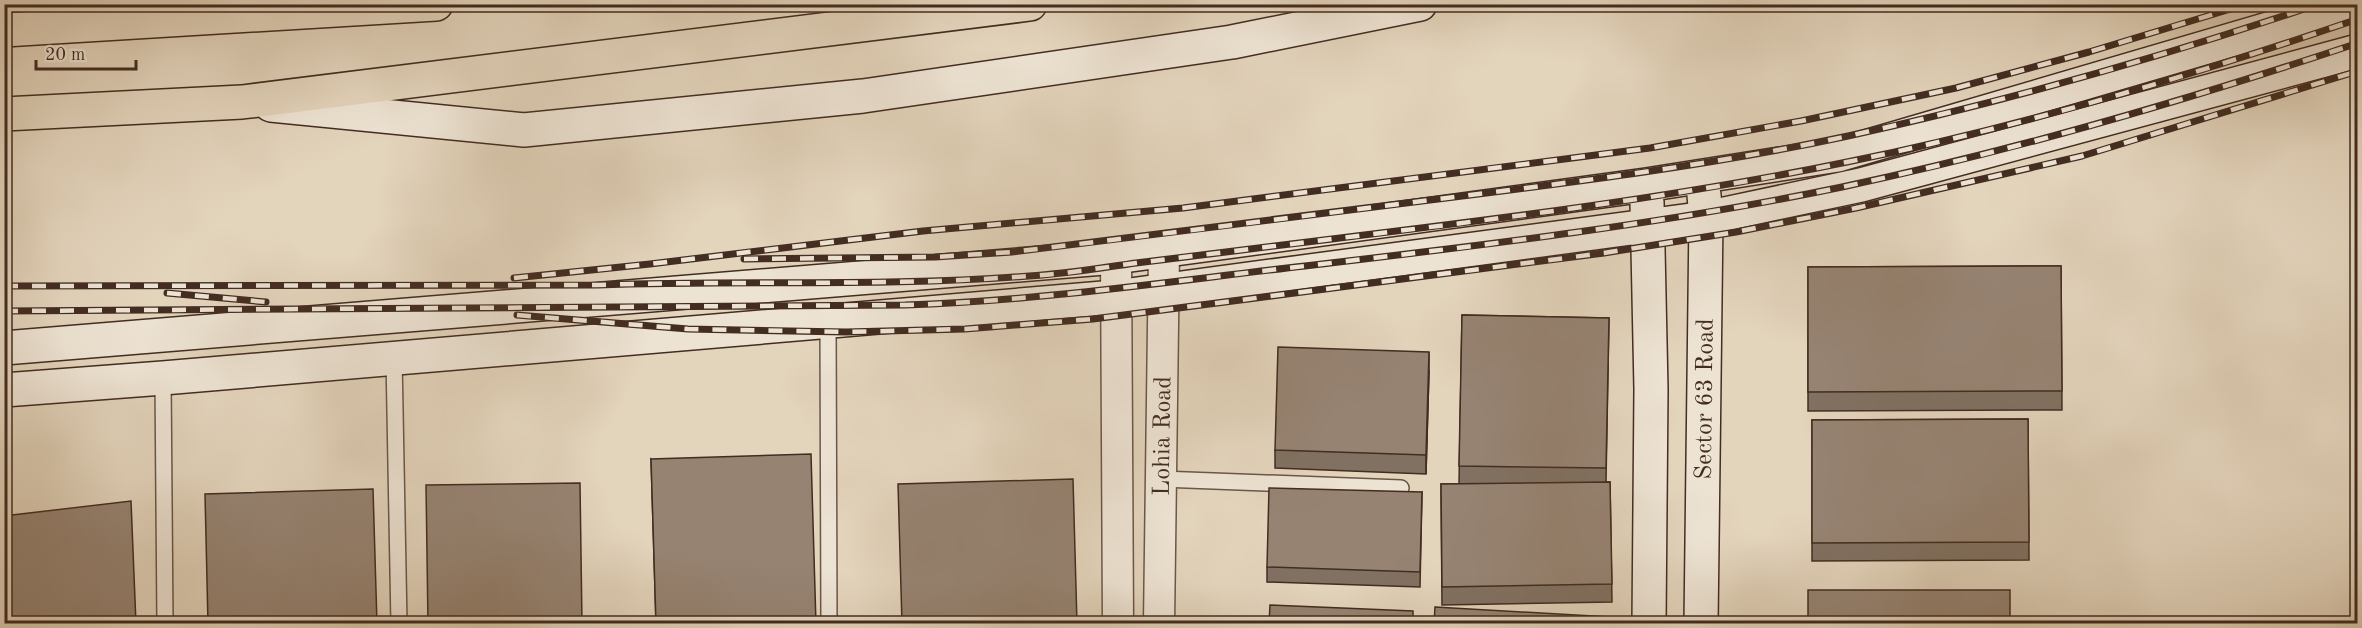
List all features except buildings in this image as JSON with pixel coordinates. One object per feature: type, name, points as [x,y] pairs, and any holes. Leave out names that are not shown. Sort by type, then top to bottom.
[{"type":"highway","points":[[4,30],[436,4]]},
{"type":"highway","points":[[4,114],[242,102],[1030,4]]},
{"type":"street","points":[[242,102],[524,130],[863,96],[1232,42],[1420,4]]},
{"type":"street","points":[[4,348],[1116,257],[1646,185],[1838,155],[2354,4]]},
{"type":"street","points":[[4,390],[1115,297],[1706,218],[1861,185],[2358,51]]},
{"type":"street","name":"Sector 63 Road","points":[[1701,624],[1706,218],[1702,176]]},
{"type":"street","points":[[1646,185],[1649,224],[1652,389],[1649,624]]},
{"type":"street","name":"Lohia Road","points":[[1159,624],[1164,251]]},
{"type":"street","name":"Lohia Road","points":[[1116,257],[1118,624]]},
{"type":"street","points":[[1652,389],[1704,388]]},
{"type":"lane","points":[[828,322],[830,624]]},
{"type":"lane","points":[[394,358],[399,624]]},
{"type":"lane","points":[[163,378],[165,624]]},
{"type":"lane","points":[[1161,479],[1401,488]]},
{"type":"railway","points":[[514,278],[923,231],[1183,208],[1650,148],[1801,121],[1956,88],[2089,52],[2247,4]]},
{"type":"railway","points":[[744,259],[935,257],[1012,252],[1541,186],[1695,164],[1848,136],[2026,93],[2203,42],[2319,4]]},
{"type":"railway","points":[[4,286],[867,282],[975,279],[1069,272],[1591,206],[1719,186],[1847,162],[1976,133],[2105,99],[2358,19]]},
{"type":"railway","points":[[4,311],[905,305],[1105,290],[1507,242],[1641,223],[1842,187],[1973,157],[2102,122],[2358,43]]},
{"type":"railway","points":[[517,315],[688,329],[846,332],[965,329],[1093,319],[1604,253],[1736,232],[1856,208],[2082,156],[2358,71]]},
{"type":"railway","points":[[167,293],[266,302]]}]
